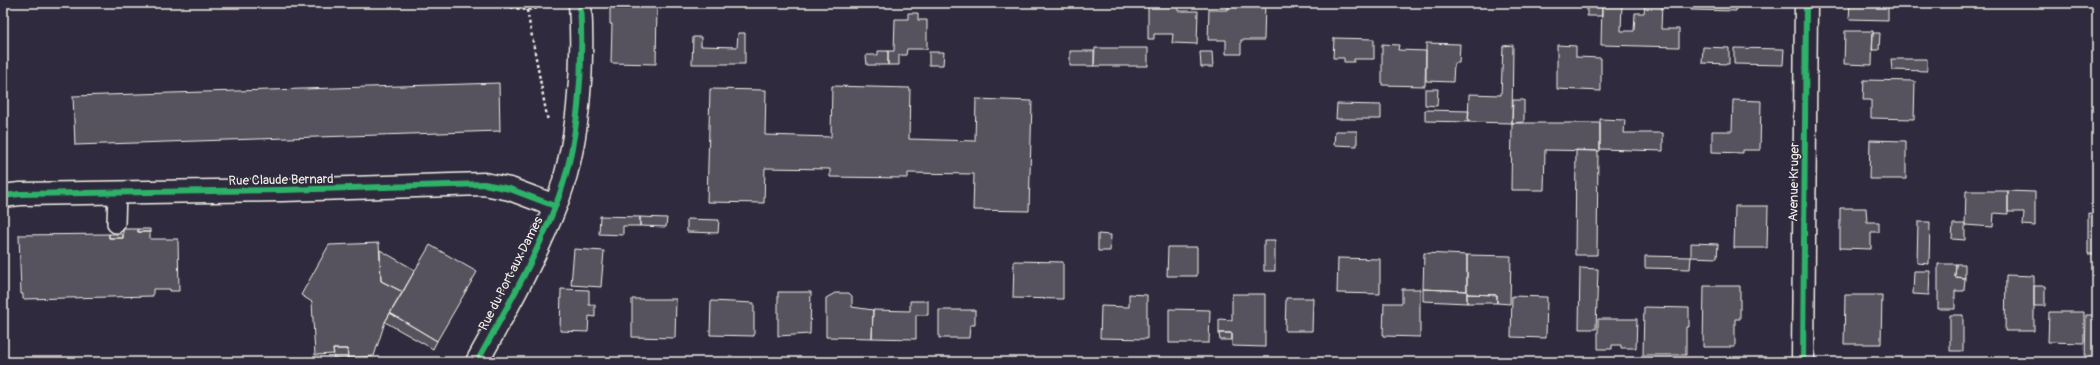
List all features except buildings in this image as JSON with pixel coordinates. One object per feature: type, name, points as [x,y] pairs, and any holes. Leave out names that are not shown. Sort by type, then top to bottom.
[{"type":"street","name":"Rue du Port aux Dames","points":[[477,362],[524,274],[556,206],[563,185],[575,125],[582,58],[580,3]]},
{"type":"street","name":"Avenue Kruger","points":[[1803,362],[1806,3]]},
{"type":"street","name":"Rue Claude Bernard","points":[[3,196],[20,194],[484,184],[510,189],[556,206]]},
{"type":"lane","points":[[116,192],[116,224]]},
{"type":"path","points":[[487,3],[527,10],[559,3]]},
{"type":"path","points":[[527,10],[550,130]]},
{"type":"cycle path","points":[[477,362],[508,305],[547,227],[563,184],[570,159],[578,106],[581,53],[580,3]]},
{"type":"cycle path","points":[[1803,362],[1806,3]]},
{"type":"cycle path","points":[[3,196],[20,194],[283,190],[484,184],[510,189],[555,206]]}]
